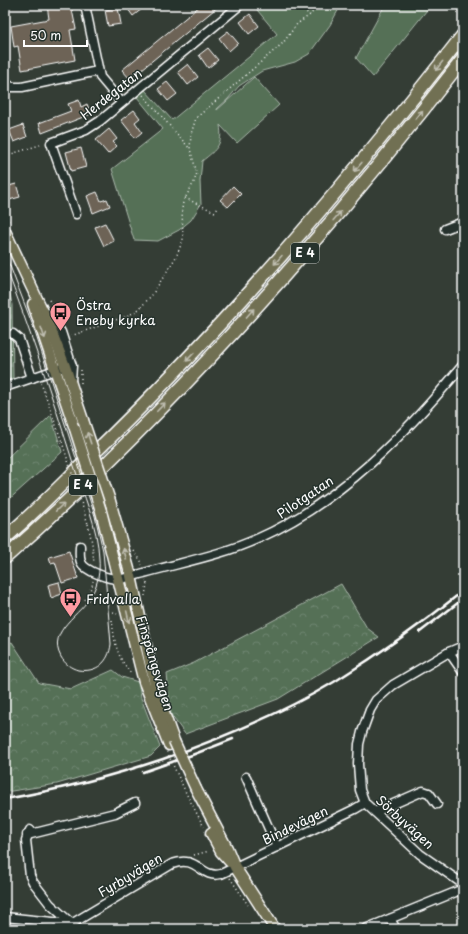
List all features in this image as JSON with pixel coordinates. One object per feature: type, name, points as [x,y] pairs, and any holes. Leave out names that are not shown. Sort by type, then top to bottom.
[{"type":"highway","name":"E 4","points":[[5,538],[122,427],[212,334],[313,221],[400,116],[463,35]]},
{"type":"highway","name":"E 4","points":[[5,558],[134,436],[222,344],[324,231],[411,126],[463,59]]},
{"type":"main road","name":"Finspångsvägen","points":[[5,231],[42,309],[119,580],[144,682],[169,745],[191,792],[227,848],[235,868],[275,929]]},
{"type":"main road","name":"Finspångsvägen","points":[[22,269],[60,368],[71,383],[110,501],[131,576],[169,745]]},
{"type":"street","points":[[85,5],[100,77],[121,102]]},
{"type":"street","name":"Herdegatan","points":[[50,143],[86,130],[100,121],[121,102],[240,5]]},
{"type":"street","points":[[5,83],[12,87],[22,87],[98,71]]},
{"type":"street","points":[[50,143],[76,214]]},
{"type":"street","points":[[445,229],[463,222]]},
{"type":"street","points":[[42,309],[61,332],[72,366],[71,383]]},
{"type":"street","points":[[13,334],[18,339],[35,377]]},
{"type":"street","name":"Pilotgatan","points":[[119,580],[221,553],[258,539],[295,520],[334,494],[369,464],[419,415],[463,365]]},
{"type":"street","points":[[5,387],[60,368]]},
{"type":"street","points":[[80,546],[81,562],[85,568],[94,573],[119,580]]},
{"type":"street","name":"Sörbyvägen","points":[[463,646],[393,685],[376,700],[370,710],[362,732],[358,753],[358,778],[360,790],[366,803],[420,854],[463,884]]},
{"type":"street","points":[[450,652],[463,672]]},
{"type":"street","points":[[246,777],[277,847]]},
{"type":"street","points":[[374,812],[423,791],[429,793],[436,804]]},
{"type":"street","points":[[73,926],[50,904],[30,876],[26,840],[29,833],[114,813],[135,803]]},
{"type":"street","name":"Bindevägen","points":[[235,868],[366,803]]},
{"type":"street","name":"Fyrbyvägen","points":[[63,929],[73,926],[172,864],[184,861],[213,874],[221,874],[235,868]]},
{"type":"street","points":[[365,929],[463,890]]},
{"type":"street","points":[[5,916],[73,926]]},
{"type":"street","points":[[390,919],[396,929]]},
{"type":"path","points":[[297,5],[310,15]]},
{"type":"path","points":[[63,339],[133,313],[152,295],[176,257],[181,246],[184,232],[182,209],[185,198],[194,182],[196,173],[190,149],[191,134],[196,118],[283,43],[298,24],[310,15],[319,5]]},
{"type":"path","points":[[138,89],[190,149]]},
{"type":"path","points":[[5,156],[39,144],[50,143]]},
{"type":"path","points":[[185,198],[215,212],[218,208]]},
{"type":"path","points":[[35,377],[62,442],[88,524]]},
{"type":"path","points":[[112,620],[115,646],[125,666],[136,678]]},
{"type":"path","points":[[169,745],[191,792]]},
{"type":"path","points":[[184,861],[191,856],[215,848]]},
{"type":"green space","points":[[253,5],[341,5],[330,25],[309,54],[295,62],[262,71],[239,86],[217,109],[254,77],[279,105],[237,143],[220,125],[221,137],[218,146],[202,161],[200,181],[201,204],[191,220],[179,230],[158,241],[134,240],[112,169],[163,129],[137,97],[145,90],[172,120],[277,34]]},
{"type":"green space","points":[[385,5],[431,5],[373,77],[356,58]]},
{"type":"green space","points":[[5,280],[10,293],[12,305],[13,378],[5,381]]},
{"type":"green space","points":[[51,415],[62,452],[5,503],[5,460]]},
{"type":"green space","points":[[341,584],[367,628],[379,637],[278,699],[185,734],[171,715],[167,674],[194,663]]},
{"type":"green space","points":[[12,642],[39,683],[71,689],[113,670],[122,677],[138,682],[141,698],[160,747],[151,756],[57,784],[5,792],[5,645]]},
{"type":"building","points":[[47,5],[71,5],[76,29],[70,30],[75,60],[22,70],[18,46],[14,47],[11,26],[49,19]]},
{"type":"building","points":[[125,5],[147,5],[133,16]]},
{"type":"building","points":[[201,5],[220,5],[130,79],[122,70]]},
{"type":"building","points":[[118,8],[121,24],[108,26],[105,10]]},
{"type":"building","points":[[250,14],[259,26],[249,34],[240,22]]},
{"type":"building","points":[[228,31],[238,43],[229,51],[219,38]]},
{"type":"building","points":[[208,48],[218,60],[208,68],[199,55]]},
{"type":"building","points":[[188,64],[198,77],[188,85],[178,72]]},
{"type":"building","points":[[167,82],[177,94],[168,101],[158,89]]},
{"type":"building","points":[[79,100],[81,107],[87,104],[91,114],[42,133],[39,123],[71,111],[68,104]]},
{"type":"building","points":[[134,110],[140,118],[135,122],[142,132],[135,138],[121,120]]},
{"type":"building","points":[[23,125],[27,137],[14,142],[9,130]]},
{"type":"building","points":[[109,129],[117,139],[113,142],[117,146],[108,154],[96,140]]},
{"type":"building","points":[[81,148],[86,167],[71,171],[66,152]]},
{"type":"building","points":[[16,184],[20,197],[9,200],[5,187]]},
{"type":"building","points":[[233,186],[241,194],[228,207],[220,200]]},
{"type":"building","points":[[97,192],[101,201],[107,199],[110,206],[93,213],[87,196]]},
{"type":"building","points":[[105,223],[114,241],[104,246],[95,227]]},
{"type":"building","points":[[69,551],[78,578],[62,583],[55,562],[51,563],[49,557]]},
{"type":"building","points":[[59,582],[62,594],[51,598],[48,585]]},
{"type":"tram line","points":[[5,253],[33,326],[95,516],[103,551],[111,644],[105,661],[101,665],[91,670],[78,670],[64,662],[58,647],[58,639],[67,623],[87,602],[96,586],[99,573],[96,534],[57,413],[5,265]]},
{"type":"railway","points":[[5,799],[65,787],[124,771],[163,759],[251,725],[293,705],[334,682],[400,638],[463,591]]},
{"type":"railway","points":[[420,632],[463,599]]},
{"type":"railway","points":[[143,772],[233,739]]},
{"type":"place","name":"Östra Eneby kyrka","points":[[61,332]]},
{"type":"place","name":"Fridvalla","points":[[71,618]]}]
